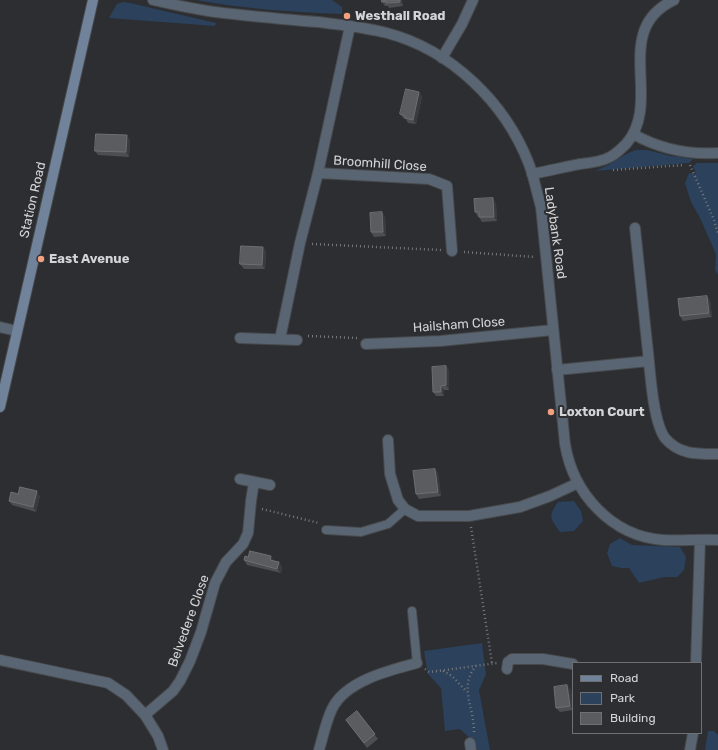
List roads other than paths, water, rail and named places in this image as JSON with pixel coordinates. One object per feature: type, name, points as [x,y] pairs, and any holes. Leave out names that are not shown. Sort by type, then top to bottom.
[{"type":"main road","name":"Station Road","points":[[0,407],[94,0]]},
{"type":"street","name":"Ladybank Road","points":[[153,0],[196,9],[232,14],[369,28],[401,37],[429,50],[442,58],[474,83],[503,115],[523,150],[532,174],[541,207],[567,456],[578,484],[595,508],[607,518],[630,532],[661,540],[718,540]]},
{"type":"street","points":[[442,58],[474,0]]},
{"type":"street","points":[[532,174],[600,161],[610,157],[622,147],[633,134],[637,126],[640,113],[640,56],[642,39],[651,19],[660,9],[674,0]]},
{"type":"street","points":[[280,339],[300,243],[318,173],[350,26]]},
{"type":"street","points":[[633,134],[658,146],[673,150],[688,153],[718,153]]},
{"type":"street","name":"Broomhill Close","points":[[318,173],[429,179],[446,186],[452,251]]},
{"type":"street","points":[[635,228],[649,361],[658,424],[666,438],[682,451],[690,453],[718,454]]},
{"type":"street","points":[[0,327],[17,331]]},
{"type":"street","name":"Hailsham Close","points":[[366,344],[440,341],[553,330]]},
{"type":"street","points":[[240,338],[297,340]]},
{"type":"street","points":[[557,370],[649,361]]},
{"type":"street","points":[[388,440],[390,474],[398,500],[405,509],[418,516],[469,516],[520,507],[578,484]]},
{"type":"street","points":[[240,479],[270,485]]},
{"type":"street","name":"Belvedere Close","points":[[145,715],[172,691],[180,681],[190,661],[201,632],[215,583],[226,562],[243,544],[248,533],[254,482]]},
{"type":"street","points":[[696,662],[700,540]]},
{"type":"street","points":[[507,666],[512,659],[543,660],[572,664]]},
{"type":"street","points":[[0,660],[108,683],[126,695],[145,715],[158,736],[163,750]]},
{"type":"street","points":[[319,750],[332,709],[344,694],[366,680],[387,671],[417,662]]},
{"type":"street","points":[[690,750],[693,734]]},
{"type":"lane","points":[[326,530],[362,532],[388,524],[405,509]]},
{"type":"lane","points":[[412,611],[417,662]]},
{"type":"place","name":"Westhall Road","points":[[347,16]]},
{"type":"place","name":"East Avenue","points":[[41,259]]},
{"type":"place","name":"Loxton Court","points":[[551,412]]}]
